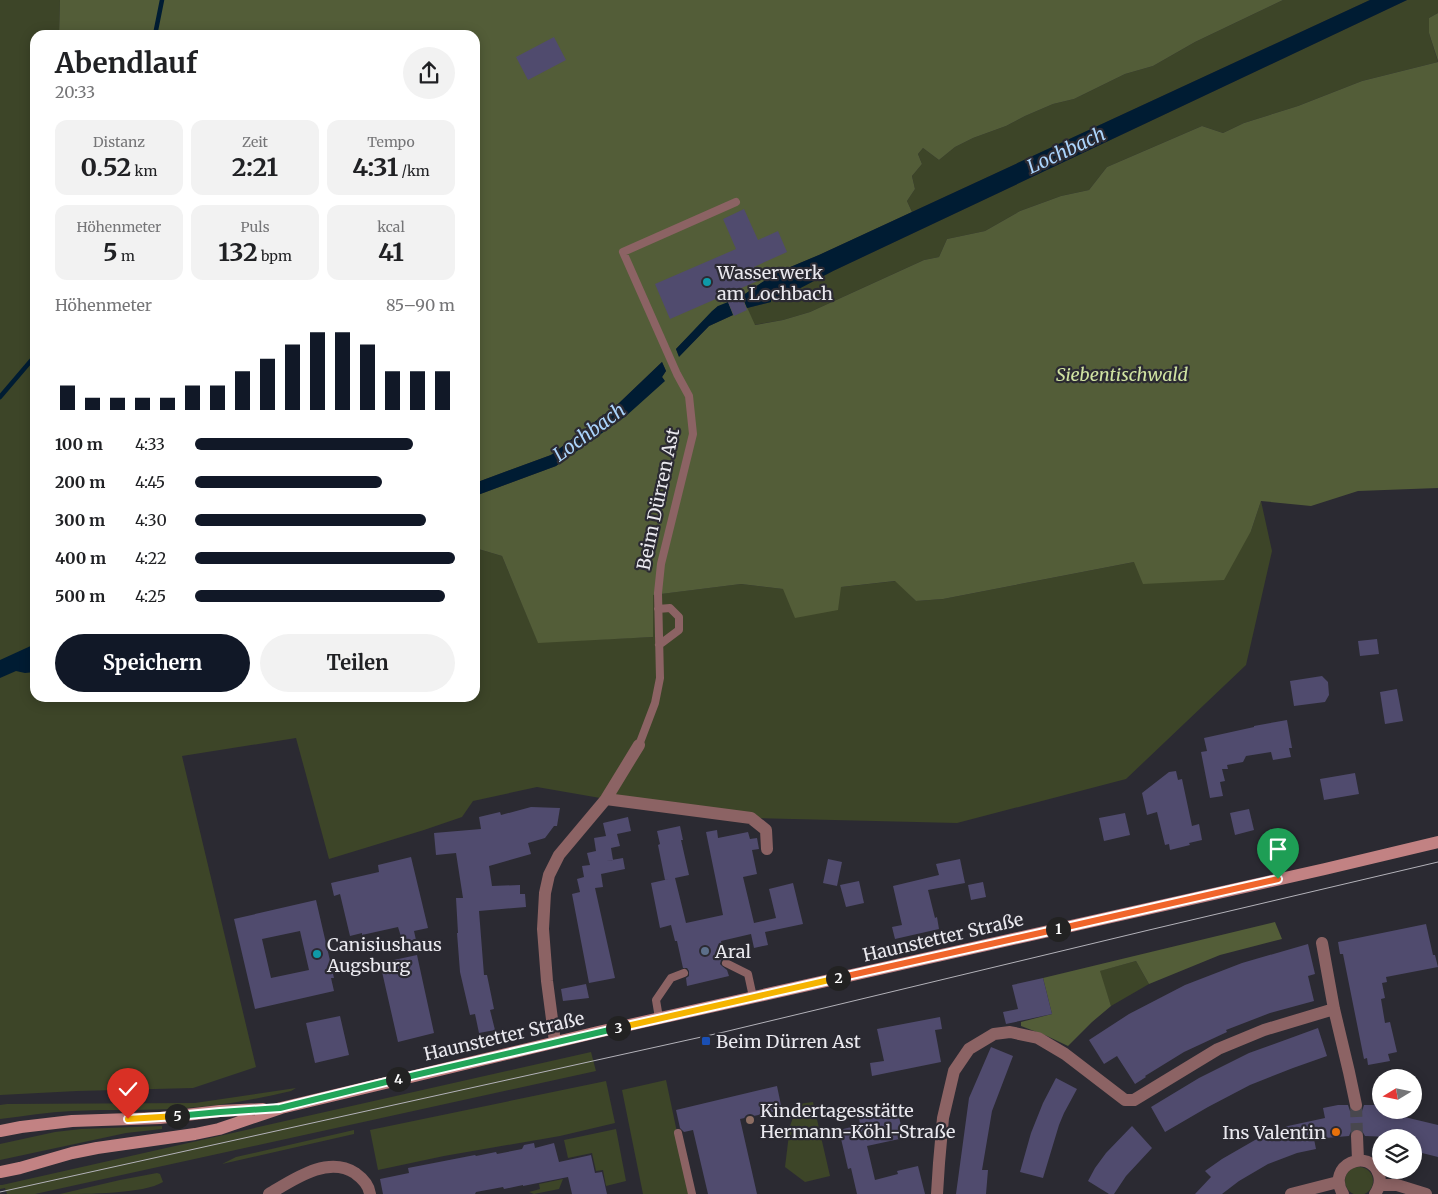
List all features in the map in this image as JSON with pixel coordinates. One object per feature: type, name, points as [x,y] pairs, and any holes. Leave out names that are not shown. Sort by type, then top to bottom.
[{"type":"main road","name":"Haunstetter Straße","points":[[0,1173],[72,1153],[219,1129],[280,1108],[555,1042],[1438,842]]},
{"type":"main road","name":"Haunstetter Straße","points":[[0,1131],[72,1121],[160,1118],[280,1108]]},
{"type":"street","name":"Beim Dürren Ast","points":[[555,1042],[543,918],[549,875],[559,854],[606,799],[639,744]]},
{"type":"street","points":[[606,799],[751,818],[766,830],[767,849]]},
{"type":"street","points":[[1322,943],[1334,1009],[1356,1105]]},
{"type":"street","points":[[938,1194],[943,1118],[954,1071],[969,1049],[994,1034],[1010,1032],[1038,1038],[1065,1054],[1125,1100],[1134,1100],[1218,1048],[1264,1030],[1334,1009]]},
{"type":"street","points":[[1357,1136],[1358,1160]]},
{"type":"street","points":[[1290,1194],[1341,1188],[1342,1170],[1358,1160],[1374,1167],[1378,1173],[1377,1189],[1397,1186],[1426,1194]]},
{"type":"street","points":[[269,1194],[306,1173],[329,1167],[349,1169],[359,1176],[369,1188],[370,1194]]},
{"type":"lane","name":"Beim Dürren Ast","points":[[639,744],[655,703],[660,678],[658,609],[661,564],[693,434],[689,396],[623,252],[736,202]]},
{"type":"lane","points":[[658,609],[670,608],[679,616],[679,630],[659,645]]},
{"type":"lane","points":[[726,963],[748,974],[752,997]]},
{"type":"lane","points":[[659,1018],[656,1000],[671,978],[684,973]]},
{"type":"lane","points":[[678,1133],[692,1194]]},
{"type":"green space","points":[[0,0],[60,0],[59,30],[30,30],[30,702],[480,702],[480,549],[502,556],[538,642],[653,637],[652,595],[741,584],[783,589],[841,587],[896,581],[916,601],[943,599],[1134,562],[1251,531],[1261,501],[1272,551],[1246,665],[1126,779],[957,823],[751,818],[606,799],[537,787],[473,801],[462,817],[329,859],[296,738],[182,756],[256,1067],[193,1088],[0,1095]]},
{"type":"green space","name":"Siebentischwald","points":[[60,0],[1283,0],[1195,42],[1153,66],[1125,74],[1074,99],[1053,104],[1006,126],[973,138],[955,147],[939,160],[923,148],[918,154],[922,164],[912,176],[915,189],[907,201],[912,212],[776,273],[742,296],[755,325],[783,320],[810,312],[924,260],[939,257],[947,239],[985,231],[1020,211],[1061,196],[1089,190],[1107,167],[1202,126],[1223,133],[1244,123],[1298,106],[1362,81],[1438,62],[1438,488],[1358,491],[1311,506],[1261,501],[1251,531],[1224,580],[1143,584],[1134,562],[943,599],[916,601],[895,581],[841,587],[838,610],[795,618],[783,589],[741,584],[653,595],[653,637],[538,643],[502,556],[480,549],[480,494],[556,466],[664,380],[662,377],[666,371],[662,362],[617,405],[551,455],[480,481],[480,30],[59,30]],"holes":[[[718,306],[733,315],[709,326],[679,356],[676,349]]]},
{"type":"green space","points":[[1283,0],[1370,0],[912,212],[907,201],[915,189],[912,176],[922,164],[918,154],[923,148],[939,160],[955,147],[973,138],[1006,126],[1053,104],[1074,99],[1125,74],[1153,66],[1195,42]]},
{"type":"green space","points":[[1407,0],[1438,0],[1438,13],[1429,18],[1429,33],[1438,62],[1362,81],[1298,106],[1244,123],[1223,133],[1202,126],[1107,167],[1089,190],[1061,196],[1020,211],[985,231],[947,239],[939,257],[924,260],[810,312],[783,320],[754,325],[747,308],[771,302],[771,298],[787,295],[833,271]]},
{"type":"green space","points":[[1438,13],[1438,61],[1429,33],[1429,18]]},
{"type":"green space","points":[[1275,922],[1282,939],[1220,955],[1149,984],[1136,961],[1100,971],[1111,1006],[1068,1046],[1021,1026],[1021,1022],[1052,1014],[1043,978]]},
{"type":"green space","points":[[1136,961],[1149,984],[1111,1006],[1099,971]]},
{"type":"green space","points":[[591,1052],[596,1071],[35,1194],[7,1194],[5,1188],[0,1189],[0,1185]]},
{"type":"green space","points":[[666,1080],[690,1194],[643,1194],[622,1090]]},
{"type":"green space","points":[[606,1081],[615,1123],[560,1136],[444,1156],[378,1170],[370,1130]]},
{"type":"green space","points":[[296,1088],[291,1091],[252,1099],[199,1107],[63,1112],[0,1119],[0,1105],[7,1104],[195,1103]]},
{"type":"green space","points":[[813,1102],[830,1176],[805,1182],[785,1167],[790,1126],[798,1104]]},
{"type":"green space","points":[[162,1126],[162,1129],[126,1133],[0,1160],[0,1144],[55,1132],[81,1129]]},
{"type":"green space","points":[[616,1129],[626,1181],[606,1186],[603,1170],[596,1171],[592,1153],[568,1158],[564,1140]]},
{"type":"green space","points":[[354,1130],[354,1134],[222,1164],[236,1157]]},
{"type":"green space","points":[[1359,1167],[1369,1171],[1373,1179],[1369,1191],[1359,1195],[1349,1191],[1345,1181],[1349,1171]]},
{"type":"green space","points":[[160,1174],[163,1182],[143,1189],[114,1193],[60,1194],[120,1180]]},
{"type":"green space","points":[[563,1179],[559,1189],[534,1194],[529,1192],[540,1189],[539,1184]]},
{"type":"water","name":"Lochbach","points":[[1370,0],[1407,0],[833,271],[787,295],[771,298],[771,302],[747,308],[742,296],[776,273],[819,255]]},
{"type":"water","points":[[728,302],[733,315],[709,326],[679,357],[676,349],[712,311]]},
{"type":"water","name":"Lochbach","points":[[662,362],[666,371],[662,377],[665,381],[626,416],[556,466],[480,494],[480,481],[551,455],[617,405]]},
{"type":"water","points":[[30,646],[30,672],[16,671],[0,678],[0,660]]},
{"type":"building","points":[[554,37],[566,60],[528,80],[516,57]]},
{"type":"building","name":"Wasserwerk am Lochbach","points":[[744,209],[758,240],[778,231],[787,252],[754,267],[760,280],[739,289],[747,310],[734,316],[725,295],[670,319],[655,284],[736,249],[723,219]]},
{"type":"building","points":[[1377,639],[1379,654],[1360,656],[1358,641]]},
{"type":"building","points":[[1322,676],[1328,682],[1329,695],[1325,702],[1294,706],[1290,681]]},
{"type":"building","points":[[1397,689],[1403,721],[1385,724],[1380,692]]},
{"type":"building","points":[[1287,720],[1292,748],[1289,748],[1291,757],[1273,760],[1271,752],[1246,756],[1243,762],[1227,765],[1228,769],[1222,769],[1225,781],[1220,782],[1223,796],[1210,798],[1201,752],[1207,751],[1204,738]]},
{"type":"building","points":[[1176,771],[1178,780],[1182,779],[1192,826],[1199,824],[1202,840],[1170,850],[1169,844],[1165,845],[1157,812],[1147,815],[1142,793],[1169,772]]},
{"type":"building","points":[[1355,773],[1359,794],[1324,800],[1320,779]]},
{"type":"building","points":[[531,807],[560,808],[557,826],[554,826],[545,838],[528,843],[531,854],[489,866],[492,886],[520,885],[520,894],[525,894],[526,907],[479,911],[484,975],[487,975],[494,1009],[490,1010],[495,1030],[479,1033],[475,1014],[470,1015],[460,972],[456,898],[463,898],[456,853],[436,855],[434,833],[481,829],[479,817],[500,812],[501,815]]},
{"type":"building","points":[[1249,809],[1254,830],[1235,835],[1230,813]]},
{"type":"building","points":[[1125,813],[1130,835],[1104,841],[1099,818]]},
{"type":"building","points":[[628,817],[631,831],[617,834],[620,846],[611,848],[613,860],[623,858],[625,869],[601,874],[603,887],[595,888],[615,978],[589,983],[572,894],[580,892],[577,879],[584,877],[582,866],[590,865],[587,853],[596,851],[594,838],[606,836],[603,823]]},
{"type":"building","points":[[680,826],[683,840],[681,840],[689,875],[675,878],[686,923],[723,915],[706,832],[717,830],[718,838],[748,832],[750,839],[757,838],[759,849],[752,850],[757,874],[743,877],[754,923],[776,918],[769,889],[793,883],[803,924],[765,932],[768,945],[754,948],[751,934],[721,941],[724,958],[720,964],[727,970],[729,976],[687,986],[686,978],[689,976],[689,971],[687,968],[683,968],[671,925],[660,928],[651,883],[665,880],[657,831]]},
{"type":"building","points":[[411,857],[428,928],[414,931],[416,940],[403,943],[398,927],[350,936],[340,894],[334,896],[331,883],[379,872],[378,865]]},
{"type":"building","points":[[828,859],[842,862],[837,886],[823,883]]},
{"type":"building","points":[[960,859],[965,883],[928,890],[939,929],[895,939],[892,927],[902,925],[893,886],[939,875],[936,864]]},
{"type":"building","points":[[859,881],[864,903],[846,907],[840,885]]},
{"type":"building","points":[[983,882],[986,897],[971,900],[968,885]]},
{"type":"building","name":"Canisiushaus Augsburg","points":[[316,900],[334,978],[331,978],[334,991],[255,1009],[234,919]],"holes":[[[300,931],[309,970],[271,978],[262,939]]]},
{"type":"building","points":[[1426,924],[1433,955],[1435,955],[1438,967],[1386,977],[1387,982],[1382,983],[1385,998],[1381,999],[1385,1023],[1390,1022],[1397,1052],[1388,1054],[1390,1061],[1368,1065],[1367,1058],[1364,1059],[1343,954],[1340,954],[1338,942]]},
{"type":"building","points":[[1308,944],[1315,974],[1308,976],[1314,1001],[1270,1013],[1226,1030],[1227,1032],[1184,1052],[1135,1084],[1117,1056],[1104,1064],[1089,1040],[1129,1014],[1185,985],[1242,963]]},
{"type":"building","points":[[417,955],[434,1033],[398,1042],[380,963]]},
{"type":"building","points":[[1043,978],[1052,1014],[1006,1024],[1003,1012],[1018,1009],[1012,985]]},
{"type":"building","points":[[586,984],[589,998],[563,1001],[561,989]]},
{"type":"building","points":[[340,1016],[349,1055],[315,1063],[306,1023]]},
{"type":"building","points":[[940,1017],[942,1029],[935,1030],[941,1062],[872,1076],[870,1063],[884,1061],[877,1029]]},
{"type":"building","points":[[1318,1028],[1327,1056],[1250,1085],[1165,1132],[1151,1107],[1199,1078],[1249,1053]]},
{"type":"building","points":[[991,1047],[1013,1056],[992,1111],[982,1170],[988,1170],[986,1194],[956,1194],[969,1098]]},
{"type":"building","points":[[1056,1078],[1077,1089],[1059,1125],[1043,1178],[1020,1172],[1031,1133]]},
{"type":"building","points":[[777,1086],[782,1110],[740,1119],[757,1194],[708,1194],[693,1130],[684,1132],[680,1128],[676,1110]]},
{"type":"building","points":[[1348,1105],[1350,1111],[1357,1113],[1362,1111],[1364,1105],[1372,1105],[1372,1119],[1413,1119],[1438,1125],[1438,1157],[1422,1153],[1422,1129],[1372,1129],[1372,1136],[1365,1136],[1361,1129],[1356,1128],[1352,1129],[1349,1136],[1314,1139],[1316,1149],[1297,1153],[1268,1164],[1239,1181],[1222,1194],[1195,1194],[1211,1177],[1205,1171],[1222,1159],[1255,1140],[1288,1126],[1325,1118],[1323,1108]]},
{"type":"building","points":[[879,1113],[880,1117],[898,1113],[904,1138],[867,1146],[875,1180],[898,1174],[897,1171],[918,1166],[925,1194],[857,1194],[851,1168],[848,1169],[839,1130],[860,1125],[859,1118]]},
{"type":"building","points":[[1132,1126],[1152,1148],[1126,1176],[1114,1194],[1109,1194],[1088,1181],[1106,1153]]},
{"type":"building","points":[[534,1143],[535,1148],[554,1143],[559,1162],[591,1155],[595,1173],[602,1172],[607,1194],[572,1194],[568,1177],[504,1189],[503,1187],[476,1192],[475,1194],[383,1194],[380,1179],[409,1173],[408,1168],[475,1155],[496,1152],[497,1154],[522,1149],[524,1145]]},
{"type":"waterway","points":[[156,30],[162,0]]},
{"type":"waterway","points":[[0,397],[30,362]]},
{"type":"tunnel","points":[[1356,1105],[1357,1136]]},
{"type":"tram line","points":[[0,1192],[724,1032],[1438,862]]},
{"type":"place","name":"Wasserwerk am Lochbach","points":[[707,282]]},
{"type":"place","name":"Aral","points":[[705,951]]},
{"type":"place","name":"Canisiushaus Augsburg","points":[[317,954]]},
{"type":"place","name":"Beim Dürren Ast","points":[[706,1041]]},
{"type":"place","name":"Kindertagesstätte Hermann-Köhl-Straße","points":[[750,1120]]},
{"type":"place","name":"Ins Valentin","points":[[1336,1132]]},
{"type":"route","points":[[128,1119],[188,1116],[285,1107],[598,1032],[1278,879]]}]
